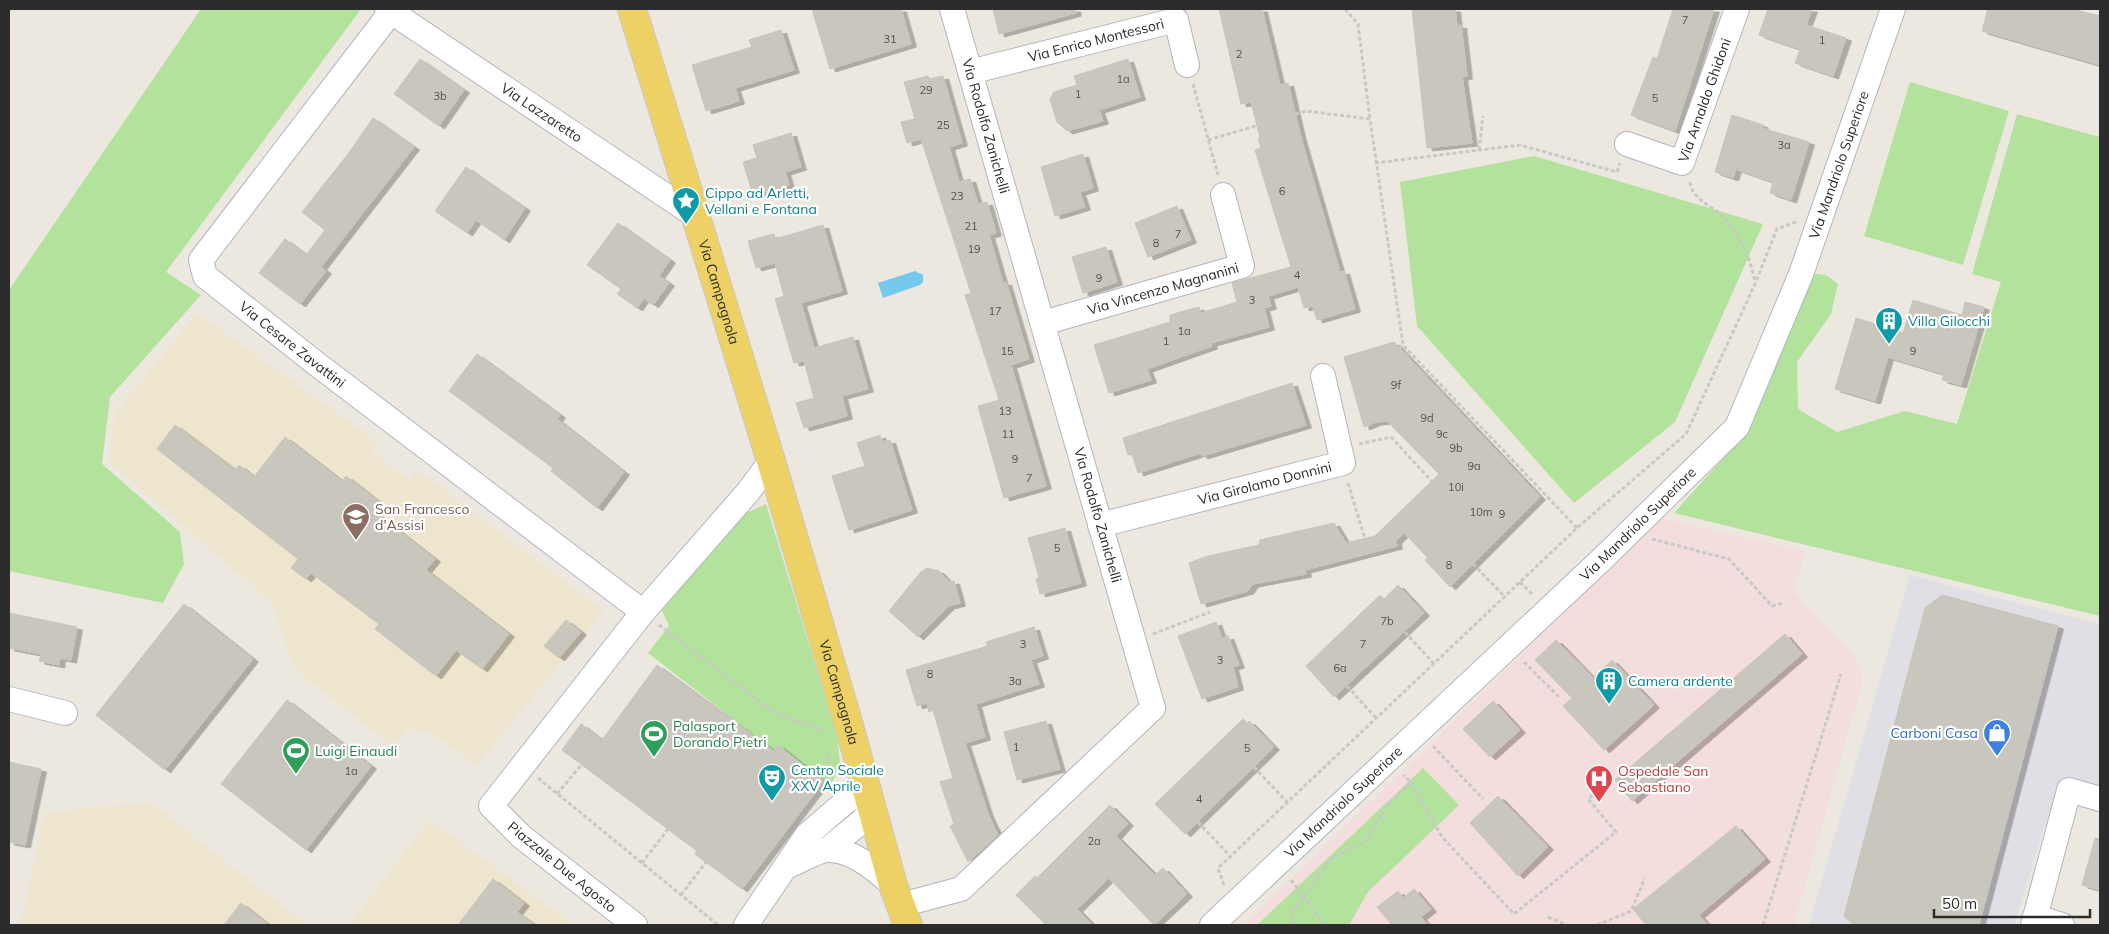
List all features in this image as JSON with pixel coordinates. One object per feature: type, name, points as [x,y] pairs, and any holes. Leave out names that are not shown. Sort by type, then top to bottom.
[{"type":"main road","name":"Via Campagnola","points":[[632,9],[779,487],[901,905]]},
{"type":"street","name":"Via Rodolfo Zanichelli","points":[[901,905],[961,889],[1153,708],[952,9]]},
{"type":"street","name":"Via Arnaldo Ghidoni","points":[[1627,144],[1682,164],[1737,9]]},
{"type":"street","name":"Via Mandriolo Superiore","points":[[1212,925],[1593,567],[1737,427],[1800,274],[1893,9]]},
{"type":"street","name":"Via Lazzaretto","points":[[389,10],[696,216]]},
{"type":"street","name":"Via Cesare Zavattini","points":[[389,10],[201,260],[205,276],[303,354],[643,612]]},
{"type":"street","name":"Via Enrico Montessori","points":[[970,72],[1176,20],[1187,65]]},
{"type":"street","name":"Via Vincenzo Magnanini","points":[[1042,323],[1242,266],[1223,195]]},
{"type":"street","name":"Via Girolamo Donnini","points":[[1100,525],[1341,456],[1323,376]]},
{"type":"street","points":[[523,765],[643,612],[748,492],[771,461]]},
{"type":"street","points":[[748,492],[765,487],[779,487]]},
{"type":"street","points":[[9,698],[65,713]]},
{"type":"street","name":"Piazzale Due Agosto","points":[[523,765],[492,806],[522,837],[634,925]]},
{"type":"street","points":[[2062,925],[2034,921],[2069,790],[2100,799]]},
{"type":"street","points":[[788,866],[827,850],[870,801]]},
{"type":"street","points":[[746,925],[788,866],[807,835],[845,802],[870,801]]},
{"type":"street","points":[[827,850],[846,854],[866,863],[901,905]]},
{"type":"path","points":[[1346,9],[1358,24],[1375,164],[1403,344],[1577,528]]},
{"type":"path","points":[[1187,65],[1223,195]]},
{"type":"path","points":[[1208,140],[1306,111],[1370,119]]},
{"type":"path","points":[[1479,150],[1483,116]]},
{"type":"path","points":[[1375,164],[1520,145],[1617,172],[1627,144]]},
{"type":"path","points":[[1682,164],[1689,172],[1690,186],[1698,196],[1725,218],[1747,250],[1756,284]]},
{"type":"path","points":[[1225,886],[1218,868],[1230,856],[1577,528],[1686,434],[1756,284],[1777,229],[1804,219]]},
{"type":"path","points":[[1399,348],[1403,344]]},
{"type":"path","points":[[1365,539],[1341,456],[1391,437],[1437,487]]},
{"type":"path","points":[[1644,544],[1652,538],[1729,559],[1772,606],[1783,604]]},
{"type":"path","points":[[1473,564],[1505,596]]},
{"type":"path","points":[[643,612],[775,713],[824,730]]},
{"type":"path","points":[[1134,642],[1210,612]]},
{"type":"path","points":[[1405,632],[1434,664]]},
{"type":"path","points":[[1522,661],[1560,698]]},
{"type":"path","points":[[1763,925],[1841,674]]},
{"type":"path","points":[[1346,686],[1376,718]]},
{"type":"path","points":[[1428,740],[1483,799]]},
{"type":"path","points":[[523,765],[718,925]]},
{"type":"path","points":[[557,794],[581,765]]},
{"type":"path","points":[[1254,767],[1287,802]]},
{"type":"path","points":[[1397,770],[1411,782],[1442,837],[1514,914],[1616,832],[1588,799],[1596,792]]},
{"type":"path","points":[[1294,925],[1292,914],[1331,859],[1367,840],[1387,806],[1411,782]]},
{"type":"path","points":[[1198,822],[1230,856]]},
{"type":"path","points":[[642,863],[668,829]]},
{"type":"path","points":[[681,895],[706,862]]},
{"type":"path","points":[[1287,875],[1325,925]]},
{"type":"path","points":[[1597,925],[1631,911],[1645,878]]},
{"type":"path","points":[[1548,917],[1567,925]]},
{"type":"shaded area","name":"San Francesco d'Assisi","points":[[197,313],[377,442],[372,451],[409,481],[418,470],[604,611],[477,765],[430,732],[408,729],[393,747],[295,669],[271,601],[109,462],[114,415]]},
{"type":"shaded area","name":"Ospedale San Sebastiano","points":[[1662,518],[1805,551],[1794,591],[1855,656],[1863,680],[1794,925],[1244,925]]},
{"type":"shaded area","points":[[1910,575],[2100,624],[2100,811],[2053,800],[2014,925],[1809,925]]},
{"type":"shaded area","points":[[151,803],[307,925],[20,925],[45,812]]},
{"type":"shaded area","points":[[430,820],[572,924],[349,925]]},
{"type":"green space","points":[[201,9],[361,9],[166,272],[201,295],[110,397],[102,464],[180,532],[184,564],[163,603],[9,571],[9,290]]},
{"type":"green space","points":[[1910,82],[2009,111],[1963,265],[1864,236]]},
{"type":"green space","points":[[2017,114],[2100,137],[2100,616],[1674,513],[1748,431],[1808,273],[1826,275],[1838,284],[1831,314],[1797,362],[1798,409],[1837,432],[1905,411],[1957,424],[2001,282],[1972,274]]},
{"type":"green space","points":[[1534,156],[1763,224],[1675,422],[1574,503],[1417,326],[1400,182]]},
{"type":"green space","points":[[766,504],[837,736],[840,763],[833,781],[820,787],[648,653],[669,626],[660,606],[740,516]]},
{"type":"green space","points":[[1423,768],[1459,805],[1368,892],[1349,925],[1257,925]]},
{"type":"water","points":[[915,271],[923,275],[923,282],[920,285],[883,298],[878,283]]},
{"type":"building","points":[[812,9],[901,9],[911,44],[830,69]]},
{"type":"building","points":[[993,9],[1075,9],[1076,13],[999,34]]},
{"type":"building","points":[[1219,9],[1262,9],[1280,85],[1288,83],[1301,138],[1340,272],[1344,271],[1355,309],[1317,320],[1312,306],[1304,308],[1298,287],[1268,296],[1271,306],[1264,308],[1269,327],[1211,343],[1212,346],[1147,369],[1151,380],[1109,393],[1094,345],[1170,322],[1170,315],[1199,307],[1201,313],[1237,302],[1232,283],[1291,267],[1255,150],[1261,148],[1251,102],[1241,104]]},
{"type":"building","points":[[1412,9],[1455,9],[1457,26],[1461,25],[1467,76],[1462,77],[1472,143],[1427,148]]},
{"type":"building","points":[[1673,9],[1714,9],[1675,131],[1631,115],[1653,57],[1657,59]]},
{"type":"building","points":[[1768,9],[1812,9],[1806,25],[1846,38],[1833,76],[1795,63],[1800,49],[1759,35]]},
{"type":"building","points":[[1988,9],[2072,9],[2100,16],[2100,65],[1982,31]]},
{"type":"building","points":[[781,30],[794,70],[735,88],[739,101],[706,111],[692,65],[752,47],[749,40]]},
{"type":"building","points":[[420,59],[464,90],[439,126],[394,94]]},
{"type":"building","points":[[1128,59],[1140,97],[1099,110],[1103,121],[1067,131],[1057,122],[1050,99],[1054,92],[1077,85],[1074,76]]},
{"type":"building","points":[[928,76],[929,79],[943,76],[962,143],[949,147],[959,182],[970,179],[978,204],[987,202],[996,233],[989,235],[1003,283],[1006,282],[1029,359],[1011,365],[1046,486],[1004,498],[978,406],[999,400],[965,295],[971,293],[921,139],[907,143],[901,122],[915,119],[904,82]]},
{"type":"building","points":[[1732,115],[1763,125],[1762,128],[1809,142],[1791,200],[1770,193],[1773,182],[1736,169],[1733,178],[1715,172]]},
{"type":"building","points":[[373,118],[414,147],[321,267],[326,271],[300,304],[259,273],[285,239],[306,255],[325,230],[302,212],[348,154]]},
{"type":"building","points":[[791,133],[801,167],[785,172],[789,185],[753,195],[743,162],[757,158],[753,145]]},
{"type":"building","points":[[1083,154],[1093,188],[1080,192],[1085,207],[1055,216],[1041,167]]},
{"type":"building","points":[[466,167],[525,208],[504,240],[476,220],[467,233],[435,211]]},
{"type":"building","points":[[1177,206],[1191,240],[1148,257],[1135,223]]},
{"type":"building","points":[[618,223],[670,260],[659,276],[669,283],[653,305],[644,298],[637,308],[617,294],[621,289],[587,265]]},
{"type":"building","points":[[823,225],[842,291],[801,303],[814,348],[853,337],[868,389],[842,396],[847,416],[804,428],[796,403],[814,398],[804,361],[794,363],[775,299],[784,296],[775,263],[756,268],[748,241],[774,234],[775,239]]},
{"type":"building","points":[[1106,247],[1117,282],[1083,293],[1072,257]]},
{"type":"building","name":"Villa Gilocchi","points":[[1913,300],[1962,315],[1965,302],[1984,307],[1961,385],[1942,380],[1944,374],[1888,357],[1875,401],[1835,389],[1856,318],[1903,333]]},
{"type":"building","points":[[1394,342],[1540,497],[1450,587],[1425,560],[1428,558],[1404,533],[1396,541],[1397,546],[1305,570],[1306,574],[1253,584],[1248,591],[1201,604],[1189,563],[1208,556],[1259,545],[1260,540],[1334,523],[1346,543],[1375,536],[1439,474],[1387,421],[1376,422],[1364,427],[1344,357]]},
{"type":"building","points":[[477,354],[560,415],[557,419],[624,472],[597,508],[551,471],[553,468],[449,391]]},
{"type":"building","points":[[1292,383],[1306,425],[1202,456],[1201,453],[1138,473],[1132,454],[1128,455],[1123,438]]},
{"type":"building","points":[[175,425],[235,470],[239,465],[254,477],[285,437],[342,481],[346,476],[383,505],[376,513],[435,559],[426,570],[509,634],[482,669],[456,650],[436,676],[375,629],[379,624],[311,573],[306,579],[291,568],[298,559],[157,449]]},
{"type":"building","points":[[880,435],[882,442],[890,440],[912,510],[849,530],[832,476],[865,466],[857,443]]},
{"type":"building","points":[[1065,528],[1081,583],[1040,594],[1036,579],[1039,578],[1028,538]]},
{"type":"building","points":[[927,568],[939,571],[949,582],[954,581],[960,603],[949,606],[918,637],[889,611],[920,573]]},
{"type":"building","points":[[1398,585],[1424,613],[1334,697],[1306,666],[1380,595],[1384,599]]},
{"type":"building","points":[[1942,595],[2058,626],[1979,925],[1854,925],[1844,916],[1925,608]]},
{"type":"building","points":[[184,604],[253,659],[165,770],[96,715]]},
{"type":"building","points":[[9,613],[77,627],[71,660],[60,658],[59,665],[39,661],[41,654],[9,648]]},
{"type":"building","points":[[566,620],[581,632],[559,658],[544,646]]},
{"type":"building","points":[[1216,622],[1222,638],[1228,636],[1239,665],[1233,667],[1238,687],[1202,699],[1178,636]]},
{"type":"building","points":[[1034,627],[1043,656],[1031,660],[1039,684],[976,704],[985,737],[965,743],[988,814],[998,835],[968,862],[950,826],[954,824],[940,782],[953,778],[933,710],[929,712],[927,703],[917,706],[906,670],[988,646],[986,642]]},
{"type":"building","points":[[1785,634],[1802,654],[1632,801],[1615,780]]},
{"type":"building","name":"Camera ardente","points":[[1556,640],[1593,678],[1612,660],[1654,705],[1604,750],[1563,706],[1572,698],[1535,660]]},
{"type":"building","name":"Palasport Dorando Pietri","points":[[657,665],[774,751],[778,745],[824,781],[742,889],[695,854],[697,851],[562,750],[581,724],[602,740]]},
{"type":"building","name":"Luigi Einaudi","points":[[287,700],[371,766],[306,850],[221,784]]},
{"type":"building","points":[[1493,701],[1520,730],[1490,757],[1463,729]]},
{"type":"building","points":[[1243,719],[1247,723],[1249,721],[1274,747],[1185,834],[1155,804]]},
{"type":"building","points":[[1046,721],[1060,769],[1017,780],[1004,732]]},
{"type":"building","points":[[9,762],[41,769],[25,845],[9,842]]},
{"type":"building","points":[[1498,796],[1548,847],[1518,876],[1470,823]]},
{"type":"building","points":[[1110,805],[1128,823],[1116,836],[1155,875],[1163,868],[1187,894],[1154,925],[1109,878],[1077,909],[1093,925],[1046,925],[1016,895],[1035,876],[1037,878]]},
{"type":"building","points":[[1736,826],[1765,859],[1699,915],[1708,925],[1646,925],[1633,909]]},
{"type":"building","points":[[2095,838],[2100,839],[2100,890],[2082,885]]},
{"type":"building","points":[[493,879],[524,903],[517,912],[535,925],[458,925]]},
{"type":"building","points":[[1414,889],[1431,909],[1421,917],[1428,925],[1392,925],[1377,907],[1398,891],[1403,898]]},
{"type":"building","points":[[241,903],[269,925],[224,925]]},
{"type":"place","name":"Cippo ad Arletti, Vellani e Fontana","points":[[686,225]]},
{"type":"place","name":"Villa Gilocchi","points":[[1889,345]]},
{"type":"place","name":"San Francesco d'Assisi","points":[[356,541]]},
{"type":"place","name":"Camera ardente","points":[[1609,705]]},
{"type":"place","name":"Carboni Casa","points":[[1997,757]]},
{"type":"place","name":"Palasport Dorando Pietri","points":[[654,758]]},
{"type":"place","name":"Luigi Einaudi","points":[[296,775]]},
{"type":"place","name":"Centro Sociale XXV Aprile","points":[[772,802]]},
{"type":"place","name":"Ospedale San Sebastiano","points":[[1599,803]]}]
